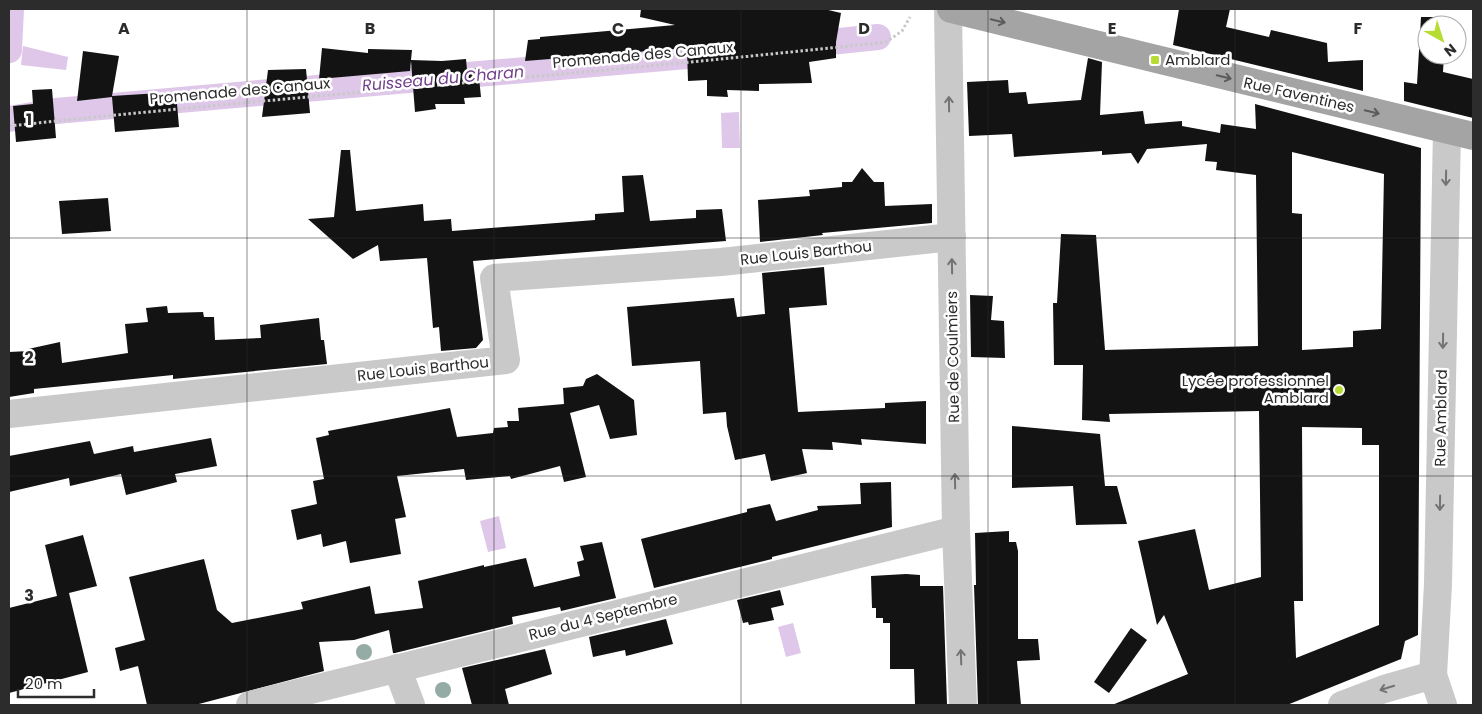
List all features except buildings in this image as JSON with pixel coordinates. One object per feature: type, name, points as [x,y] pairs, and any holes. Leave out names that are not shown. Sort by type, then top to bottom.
[{"type":"main road","name":"Rue Faventines","points":[[949,9],[1247,83],[1473,136]]},
{"type":"street","name":"Rue de Coulmiers","points":[[949,9],[956,530],[963,705]]},
{"type":"street","name":"Rue Amblard","points":[[1443,705],[1433,676],[1438,584],[1447,130]]},
{"type":"street","name":"Rue Louis Barthou","points":[[9,414],[506,360],[494,278],[720,262],[952,237]]},
{"type":"street","name":"Rue du 4 Septembre","points":[[250,705],[956,530]]},
{"type":"street","points":[[397,668],[412,705]]},
{"type":"street","points":[[1342,705],[1384,688],[1433,676]]},
{"type":"path","name":"Promenade des Canaux","points":[[9,126],[397,88],[705,62],[886,42],[902,31],[910,18]]},
{"type":"shaded area","points":[[23,46],[68,57],[66,70],[21,65]]},
{"type":"shaded area","points":[[739,112],[740,148],[722,148],[721,113]]},
{"type":"shaded area","points":[[499,516],[506,548],[488,552],[480,521]]},
{"type":"shaded area","points":[[793,623],[801,653],[786,657],[778,627]]},
{"type":"waterway","name":"Ruisseau du Charan","points":[[9,50],[11,9]]},
{"type":"waterway","name":"Ruisseau du Charan","points":[[801,45],[878,37]]},
{"type":"waterway","name":"Ruisseau du Charan","points":[[9,119],[56,111],[722,53]]},
{"type":"place","name":"Amblard","points":[[1155,60]]},
{"type":"place","name":"Lycée professionnel Amblard","points":[[1339,390]]}]
